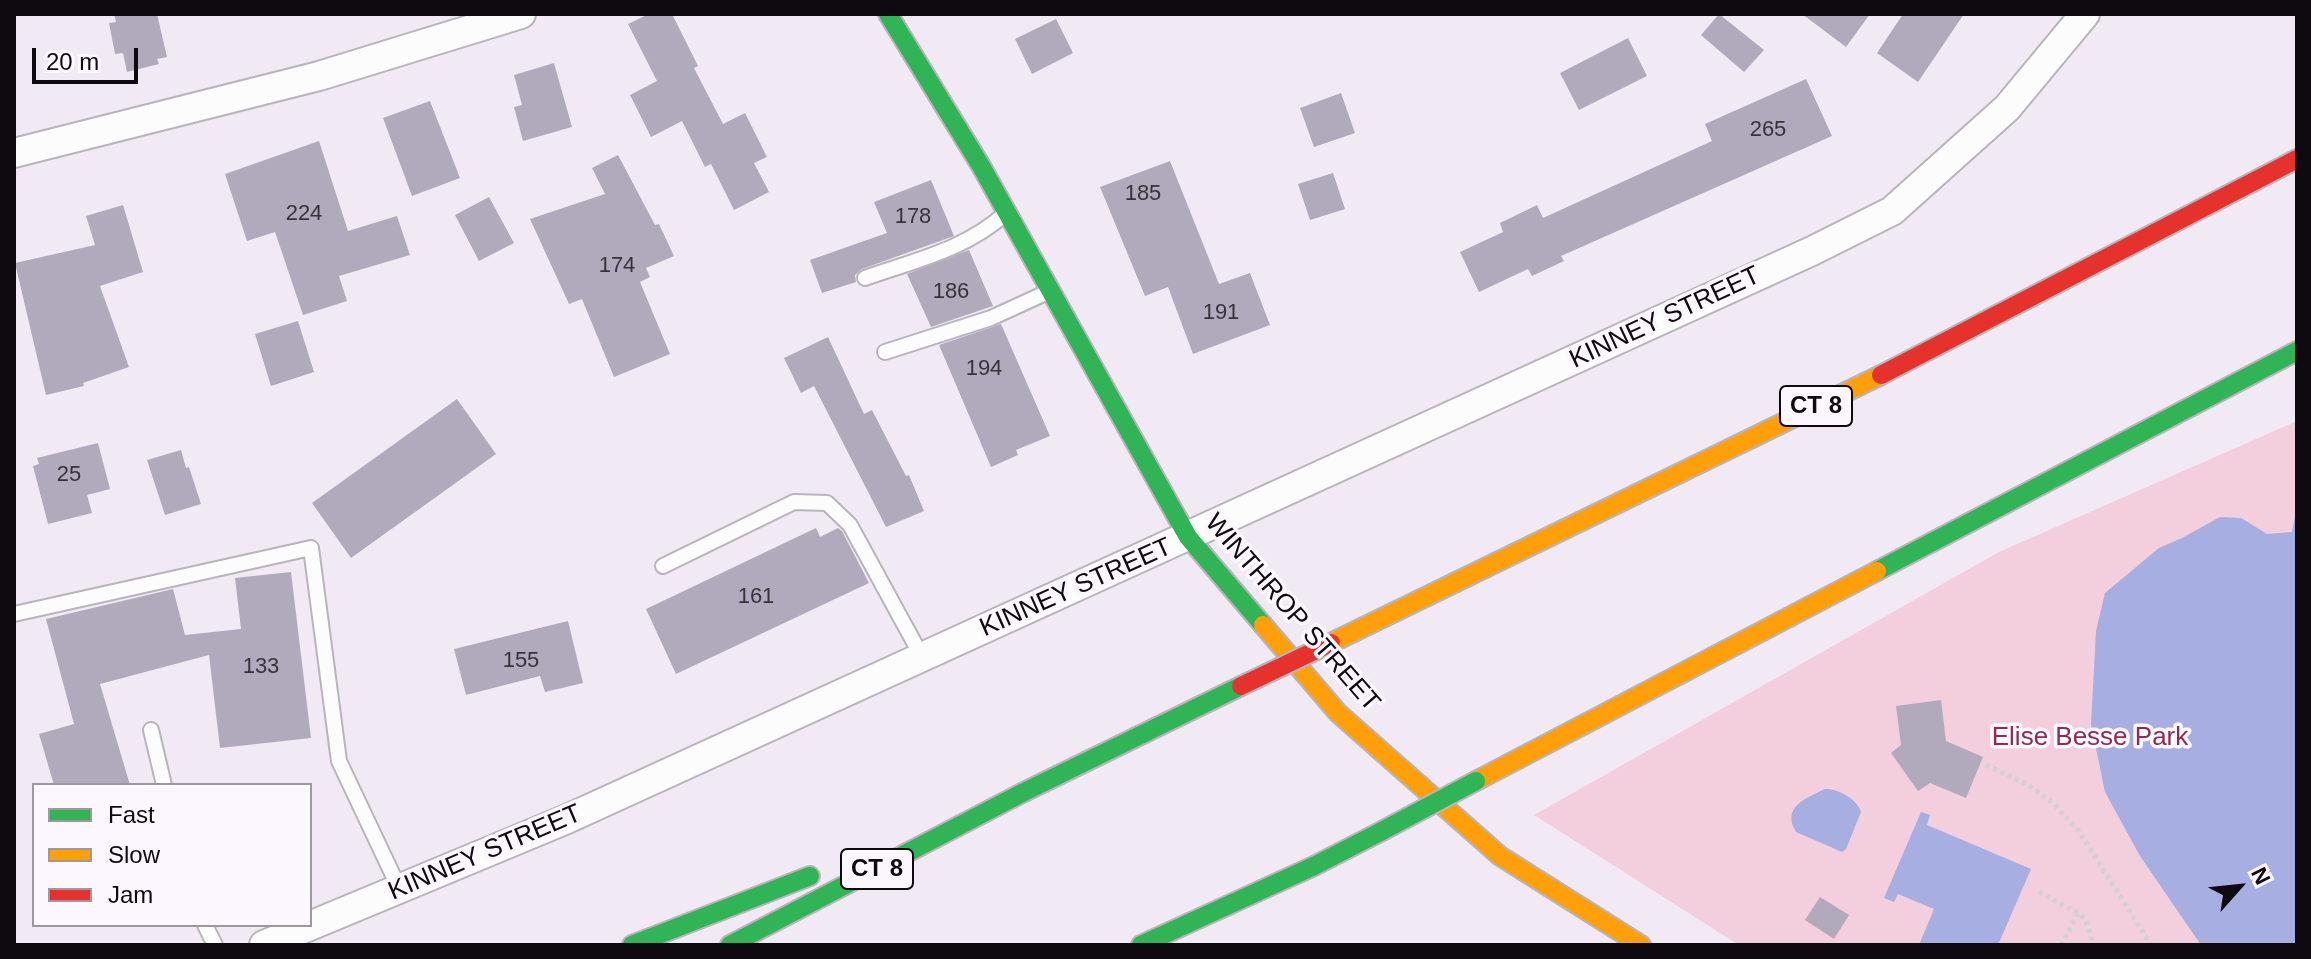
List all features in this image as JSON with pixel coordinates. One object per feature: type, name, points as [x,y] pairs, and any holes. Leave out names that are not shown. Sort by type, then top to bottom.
[{"type":"main road","name":"WINTHROP STREET","points":[[888,14],[1006,212],[1188,537],[1338,713],[1500,856],[1641,945]]},
{"type":"main road","name":"CT 8","points":[[730,945],[1024,792],[1898,367],[2297,159]]},
{"type":"main road","points":[[1141,945],[1314,866],[2297,351]]},
{"type":"main road","points":[[865,855],[1024,792]]},
{"type":"main road","points":[[1179,945],[1314,866]]},
{"type":"main road","points":[[632,945],[821,871]]},
{"type":"street","points":[[14,153],[319,76],[521,14]]},
{"type":"street","name":"KINNEY STREET","points":[[312,925],[567,819],[1812,251],[1892,211],[2007,108],[2085,14]]},
{"type":"street","name":"KINNEY STREET","points":[[264,945],[307,927]]},
{"type":"lane","points":[[865,278],[967,242],[1006,212]]},
{"type":"lane","points":[[885,352],[991,318],[1050,291]]},
{"type":"lane","points":[[663,566],[794,502],[827,503],[850,525],[922,657]]},
{"type":"lane","points":[[14,614],[311,548],[339,761],[399,888]]},
{"type":"lane","points":[[151,730],[164,783]]},
{"type":"lane","points":[[206,927],[215,945]]},
{"type":"path","points":[[1986,765],[2027,784],[2053,803],[2069,821],[2151,945]]},
{"type":"path","points":[[2039,892],[2085,919],[2094,945]]},
{"type":"path","points":[[2061,945],[2078,913]]},
{"type":"green space","name":"Elise Besse Park","points":[[2297,421],[2297,945],[1739,945],[1534,815],[1999,552]]},
{"type":"water","points":[[2297,506],[2297,945],[2201,945],[2140,856],[2105,792],[2091,724],[2096,631],[2105,593],[2159,548],[2220,517],[2241,518],[2267,534],[2292,532]]},
{"type":"water","points":[[1825,789],[1847,796],[1861,812],[1842,852],[1796,832],[1792,823],[1798,804]]},
{"type":"water","points":[[1921,812],[1930,815],[1927,825],[2031,869],[1998,945],[1919,945],[1934,909],[1898,894],[1894,902],[1884,898]]},
{"type":"building","points":[[114,14],[157,14],[167,57],[157,59],[159,64],[127,72],[123,53],[115,54],[109,23],[116,22]]},
{"type":"building","points":[[649,14],[672,14],[698,66],[694,68],[723,124],[745,113],[767,157],[754,163],[769,192],[734,210],[711,164],[705,167],[682,121],[651,137],[630,95],[657,81],[628,24]]},
{"type":"building","points":[[1719,14],[1764,50],[1744,72],[1701,35]]},
{"type":"building","points":[[1802,14],[1870,14],[1846,47]]},
{"type":"building","points":[[1903,14],[1964,14],[1918,82],[1877,53]]},
{"type":"building","points":[[1056,19],[1073,53],[1032,74],[1015,39]]},
{"type":"building","points":[[1628,38],[1647,76],[1579,110],[1560,73]]},
{"type":"building","points":[[554,63],[572,127],[523,141],[514,107],[522,105],[514,75]]},
{"type":"building","points":[[1806,79],[1832,136],[1561,256],[1564,261],[1532,276],[1528,269],[1479,292],[1460,252],[1503,232],[1500,223],[1537,205],[1543,218],[1712,141],[1705,124]]},
{"type":"building","points":[[1341,93],[1355,133],[1314,147],[1300,108]]},
{"type":"building","points":[[430,101],[460,178],[412,196],[383,118]]},
{"type":"building","points":[[319,141],[348,231],[397,216],[410,255],[339,276],[347,301],[303,315],[275,232],[247,241],[225,174]]},
{"type":"building","points":[[618,155],[674,256],[646,268],[650,277],[640,282],[670,354],[614,377],[582,299],[569,304],[530,219],[605,194],[592,168]]},
{"type":"building","points":[[1170,161],[1219,284],[1250,273],[1270,325],[1193,354],[1168,287],[1145,296],[1100,187]]},
{"type":"building","points":[[1333,173],[1345,209],[1310,220],[1298,184]]},
{"type":"building","points":[[931,180],[954,236],[862,269],[855,275],[856,282],[822,293],[810,260],[887,233],[874,202]]},
{"type":"building","points":[[489,197],[514,243],[479,261],[455,215]]},
{"type":"building","points":[[123,205],[143,272],[100,286],[129,367],[83,383],[84,386],[46,395],[15,263],[95,245],[86,216]]},
{"type":"building","points":[[969,250],[993,306],[931,327],[907,274]]},
{"type":"building","points":[[298,321],[314,372],[271,386],[255,334]]},
{"type":"building","points":[[1001,324],[1050,436],[1016,450],[1018,455],[991,467],[939,345]]},
{"type":"building","points":[[828,337],[864,414],[872,410],[906,476],[909,475],[924,511],[886,527],[814,386],[801,393],[784,358]]},
{"type":"building","points":[[457,399],[496,454],[351,558],[312,503]]},
{"type":"building","points":[[98,443],[110,489],[87,495],[92,513],[48,524],[33,466],[39,464],[37,458]]},
{"type":"building","points":[[181,450],[201,504],[165,515],[147,460]]},
{"type":"building","points":[[816,528],[820,537],[838,528],[842,531],[869,583],[676,674],[646,609]]},
{"type":"building","points":[[291,572],[311,738],[220,748],[209,655],[100,684],[129,783],[53,783],[39,734],[74,724],[46,619],[173,589],[185,635],[241,629],[235,578]]},
{"type":"building","points":[[568,621],[583,683],[545,692],[540,676],[466,695],[454,649]]},
{"type":"building","points":[[1941,700],[1946,741],[1983,757],[1966,798],[1930,783],[1918,791],[1891,753],[1901,745],[1896,706]]},
{"type":"building","points":[[1820,897],[1849,915],[1834,939],[1805,920]]},
{"type":"traffic: fast","points":[[888,14],[981,166],[1188,537],[1263,625]]},
{"type":"traffic: fast","points":[[1877,571],[2297,351]]},
{"type":"traffic: fast","points":[[730,945],[1024,792],[1241,686]]},
{"type":"traffic: fast","points":[[1382,831],[1476,781]]},
{"type":"traffic: fast","points":[[1141,945],[1314,866],[1382,831]]},
{"type":"traffic: fast","points":[[632,945],[810,876]]},
{"type":"traffic: slow","points":[[1331,643],[1881,375]]},
{"type":"traffic: slow","points":[[1476,781],[1877,571]]},
{"type":"traffic: slow","points":[[1263,625],[1338,713],[1500,856],[1641,945]]},
{"type":"traffic: jam","points":[[1881,375],[2297,159]]},
{"type":"traffic: jam","points":[[1241,686],[1331,643]]}]
